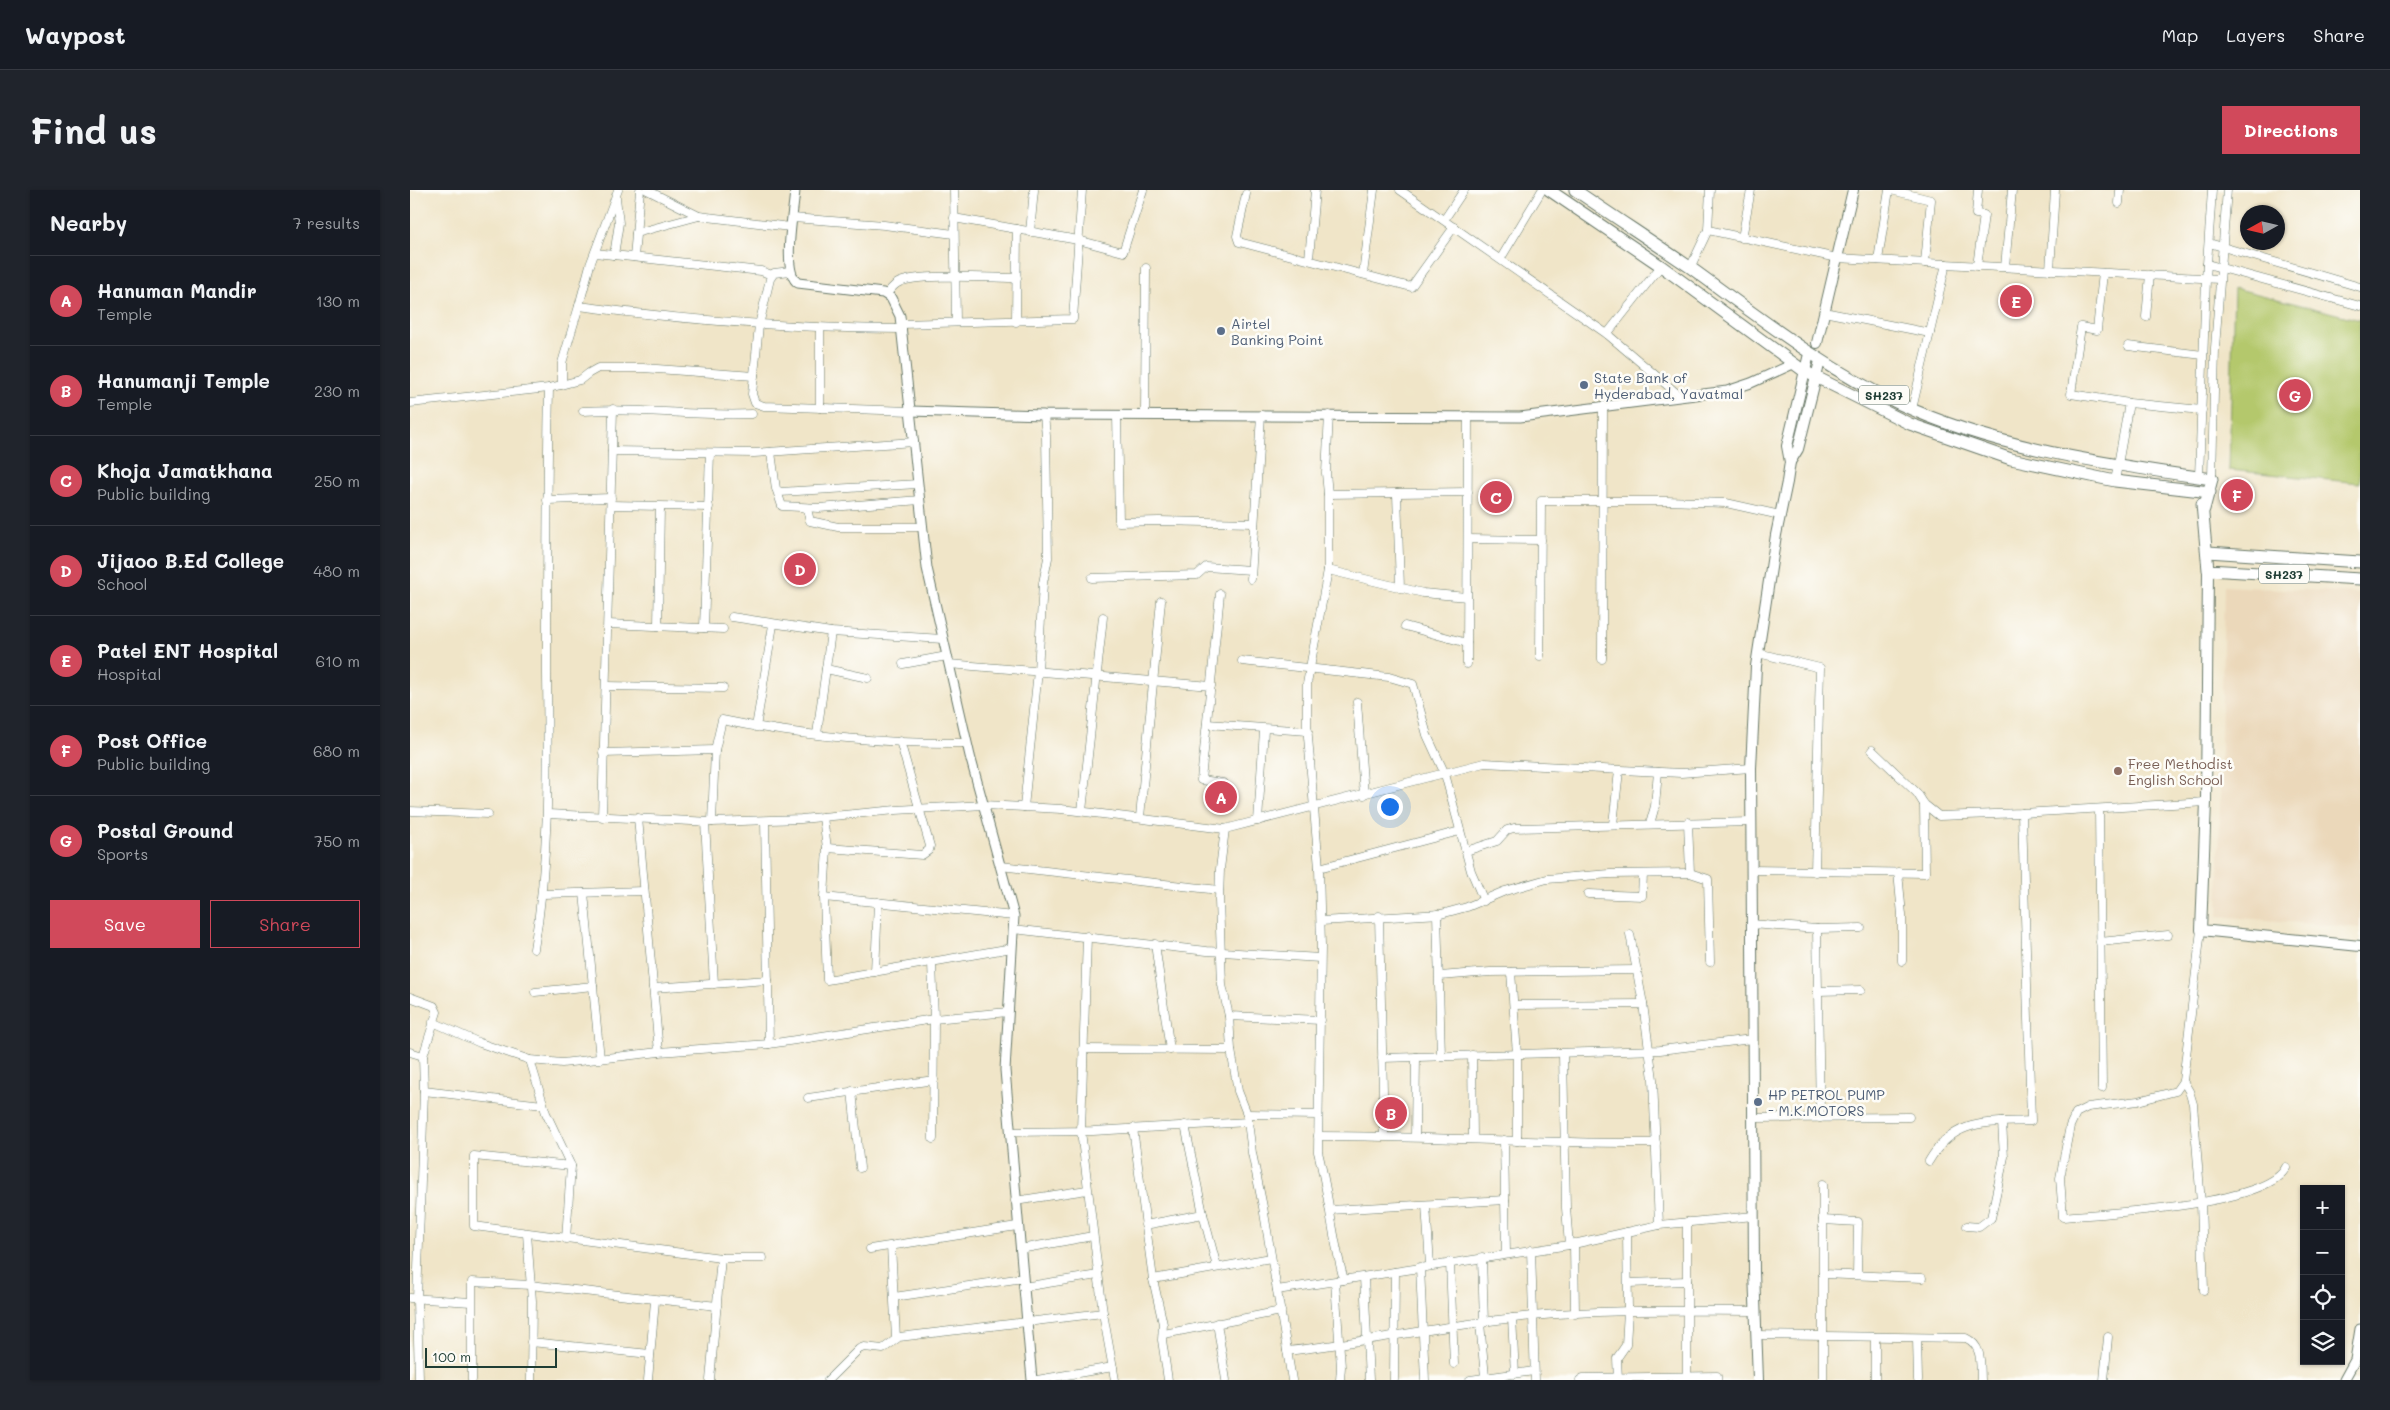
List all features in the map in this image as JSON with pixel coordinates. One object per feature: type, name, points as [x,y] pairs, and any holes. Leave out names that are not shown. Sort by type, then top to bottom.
[{"type":"main road","name":"SH237","points":[[1549,190],[1661,266],[1793,364],[1816,378],[1910,424],[2011,459],[2115,481],[2210,492]]},
{"type":"main road","name":"SH237","points":[[1575,190],[1690,268],[1809,354],[1912,409],[1999,439],[2118,466],[2212,479]]},
{"type":"main road","points":[[1817,343],[1852,190]]},
{"type":"main road","points":[[1790,462],[1786,446],[1809,354]]},
{"type":"main road","points":[[1758,1380],[1754,1216],[1751,768],[1758,653],[1780,515],[1790,462],[1798,449],[1820,361]]},
{"type":"main road","points":[[2199,478],[2197,491],[2204,509],[2208,552],[2206,802],[2201,930],[2360,946]]},
{"type":"main road","points":[[2204,509],[2212,479]]},
{"type":"main road","points":[[2208,552],[2360,562]]},
{"type":"main road","name":"SH237","points":[[2208,570],[2360,579]]},
{"type":"street","points":[[634,258],[640,190]]},
{"type":"street","points":[[647,190],[699,216],[790,227]]},
{"type":"street","points":[[795,190],[793,218],[790,227],[790,271],[792,277],[798,283],[874,291],[886,295],[897,307],[902,326],[927,568],[967,743],[1014,916],[1005,1070],[1032,1380]]},
{"type":"street","points":[[954,190],[956,322]]},
{"type":"street","points":[[1030,232],[1034,190]]},
{"type":"street","points":[[580,306],[678,319],[820,328],[1073,319],[1082,190]]},
{"type":"street","points":[[954,218],[1078,240],[1123,252],[1142,190]]},
{"type":"street","points":[[1309,259],[1315,190]]},
{"type":"street","points":[[1363,274],[1374,190]]},
{"type":"street","points":[[1400,190],[1501,258],[1607,334],[1681,396]]},
{"type":"street","points":[[1444,220],[1464,190]]},
{"type":"street","points":[[1501,258],[1542,190]]},
{"type":"street","points":[[1690,268],[1708,230],[1710,190]]},
{"type":"street","points":[[1742,238],[1751,190]]},
{"type":"street","points":[[1878,260],[1890,190],[1931,200],[1925,263]]},
{"type":"street","points":[[1977,266],[1984,215],[1976,214],[1978,190]]},
{"type":"street","points":[[2005,267],[2012,190]]},
{"type":"street","points":[[2050,270],[2055,190]]},
{"type":"street","points":[[2119,203],[2120,190]]},
{"type":"street","points":[[2199,478],[2202,355],[2212,190]]},
{"type":"street","points":[[2212,479],[2219,279],[2227,190]]},
{"type":"street","points":[[562,385],[562,363],[595,253],[617,193]]},
{"type":"street","points":[[614,255],[619,223],[617,193]]},
{"type":"street","points":[[1246,194],[1237,236],[1239,242],[1411,287],[1454,227]]},
{"type":"street","points":[[636,233],[699,216]]},
{"type":"street","points":[[793,218],[884,225],[954,234]]},
{"type":"street","points":[[1016,322],[1017,229]]},
{"type":"street","points":[[1708,230],[1837,258],[2219,279]]},
{"type":"street","points":[[2209,243],[2360,287]]},
{"type":"street","points":[[595,253],[761,271],[772,275],[790,271]]},
{"type":"street","points":[[1912,409],[1946,264]]},
{"type":"street","points":[[2207,264],[2360,306]]},
{"type":"street","points":[[1607,334],[1661,266]]},
{"type":"street","points":[[1145,415],[1146,268]]},
{"type":"street","points":[[2103,273],[2097,330],[2081,328],[2071,394],[2129,403],[2202,410]]},
{"type":"street","points":[[772,275],[759,325],[752,394],[758,405],[1044,414],[1520,417],[1727,391],[1751,383],[1793,364]]},
{"type":"street","points":[[2146,317],[2150,276]]},
{"type":"street","points":[[886,295],[895,285],[903,281],[956,277],[1017,278]]},
{"type":"street","points":[[1824,312],[1930,333]]},
{"type":"street","points":[[820,328],[820,408]]},
{"type":"street","points":[[1809,354],[1817,343]]},
{"type":"street","points":[[1817,343],[1820,361]]},
{"type":"street","points":[[2128,346],[2202,355]]},
{"type":"street","points":[[410,403],[549,388],[580,380],[593,370],[609,367],[754,376]]},
{"type":"street","points":[[534,949],[543,894],[548,814],[547,500],[549,388]]},
{"type":"street","points":[[2115,481],[2129,403]]},
{"type":"street","points":[[1602,658],[1603,406]]},
{"type":"street","points":[[583,411],[613,409],[720,416],[752,414]]},
{"type":"street","points":[[602,818],[613,409]]},
{"type":"street","points":[[1024,807],[1038,671],[1043,583],[1048,558],[1044,414]]},
{"type":"street","points":[[1117,415],[1119,522],[1160,520],[1254,523]]},
{"type":"street","points":[[1250,578],[1261,415]]},
{"type":"street","points":[[1329,415],[1326,465],[1328,570],[1307,684],[1308,731],[1319,868],[1320,1020],[1318,1152],[1330,1210],[1336,1253],[1344,1280]]},
{"type":"street","points":[[1467,664],[1468,416]]},
{"type":"street","points":[[612,451],[754,454],[914,442]]},
{"type":"street","points":[[771,452],[777,491],[782,506],[807,509],[920,500]]},
{"type":"street","points":[[704,628],[710,453]]},
{"type":"street","points":[[777,491],[918,484]]},
{"type":"street","points":[[1328,494],[1468,492]]},
{"type":"street","points":[[1397,493],[1400,588]]},
{"type":"street","points":[[547,500],[611,501],[660,507],[709,507]]},
{"type":"street","points":[[1540,656],[1541,501],[1604,500],[1726,503],[1780,515]]},
{"type":"street","points":[[658,626],[660,507]]},
{"type":"street","points":[[807,509],[810,521],[838,527],[923,527]]},
{"type":"street","points":[[1468,539],[1541,540]]},
{"type":"street","points":[[1092,578],[1197,575],[1206,568],[1251,570]]},
{"type":"street","points":[[1328,570],[1422,593],[1467,597]]},
{"type":"street","points":[[1220,594],[1201,780],[1223,783]]},
{"type":"street","points":[[1140,817],[1161,601]]},
{"type":"street","points":[[732,617],[773,625],[831,632],[943,638]]},
{"type":"street","points":[[1082,811],[1103,618]]},
{"type":"street","points":[[608,624],[723,629]]},
{"type":"street","points":[[756,728],[773,625]]},
{"type":"street","points":[[1405,626],[1467,644]]},
{"type":"street","points":[[817,734],[831,632]]},
{"type":"street","points":[[1758,653],[1820,668],[1814,872]]},
{"type":"street","points":[[903,664],[948,660],[1038,671],[1211,686]]},
{"type":"street","points":[[1242,661],[1389,677],[1414,684],[1427,735],[1445,774],[1460,831],[1484,902]]},
{"type":"street","points":[[826,669],[868,678]]},
{"type":"street","points":[[606,686],[723,688]]},
{"type":"street","points":[[1357,702],[1364,795]]},
{"type":"street","points":[[714,984],[708,822],[715,750],[722,720],[756,728],[900,742],[967,743]]},
{"type":"street","points":[[1207,724],[1264,730],[1308,731]]},
{"type":"street","points":[[1258,821],[1264,730]]},
{"type":"street","points":[[827,848],[926,853],[930,846],[900,742]]},
{"type":"street","points":[[603,753],[715,750]]},
{"type":"street","points":[[1872,750],[1917,793],[1924,804],[1939,816],[2022,814],[2206,802]]},
{"type":"street","points":[[548,814],[708,822],[765,821],[984,805],[1082,811],[1225,829],[1484,763],[1681,773],[1751,768]]},
{"type":"street","points":[[1613,824],[1619,771]]},
{"type":"street","points":[[1650,824],[1655,806],[1658,772]]},
{"type":"street","points":[[1751,870],[1924,872],[1924,804]]},
{"type":"street","points":[[2099,809],[2102,1088]]},
{"type":"street","points":[[410,811],[488,814]]},
{"type":"street","points":[[1929,1161],[1938,1146],[1957,1130],[1984,1123],[2031,1121],[2022,814]]},
{"type":"street","points":[[824,817],[827,848],[824,897],[827,980],[1012,948]]},
{"type":"street","points":[[638,818],[659,1052]]},
{"type":"street","points":[[765,821],[769,1044]]},
{"type":"street","points":[[1688,822],[1690,873]]},
{"type":"street","points":[[1466,850],[1497,841],[1507,830],[1514,828],[1688,822],[1750,822]]},
{"type":"street","points":[[1225,829],[1219,890],[1222,985],[1229,1016],[1238,1091],[1248,1118],[1252,1153],[1292,1380]]},
{"type":"street","points":[[1319,868],[1460,831]]},
{"type":"street","points":[[1000,866],[1219,890]]},
{"type":"street","points":[[1898,872],[1902,915],[1902,961]]},
{"type":"street","points":[[1320,921],[1437,914],[1484,902],[1505,891],[1547,879],[1690,873],[1708,879],[1710,962]]},
{"type":"street","points":[[1588,894],[1642,896],[1643,874]]},
{"type":"street","points":[[543,894],[644,891]]},
{"type":"street","points":[[584,893],[600,1059]]},
{"type":"street","points":[[824,897],[1014,916]]},
{"type":"street","points":[[875,972],[878,902]]},
{"type":"street","points":[[1437,914],[1441,1056]]},
{"type":"street","points":[[1379,916],[1384,1136]]},
{"type":"street","points":[[1751,924],[1817,929],[1861,928]]},
{"type":"street","points":[[1013,929],[1220,951],[1320,958]]},
{"type":"street","points":[[1817,929],[1820,1118]]},
{"type":"street","points":[[2201,930],[2182,1082],[2176,1091],[2138,1101],[2088,1107],[2076,1113],[2070,1126],[2060,1178],[2063,1217],[2201,1203],[2258,1188],[2276,1179],[2286,1167]]},
{"type":"street","points":[[1630,934],[1643,1004],[1649,1050],[1656,1143],[1659,1225]]},
{"type":"street","points":[[2100,942],[2168,935]]},
{"type":"street","points":[[1087,936],[1081,1131],[1103,1313],[1115,1380]]},
{"type":"street","points":[[1155,944],[1170,1050]]},
{"type":"street","points":[[932,962],[934,1019],[933,1139]]},
{"type":"street","points":[[1440,976],[1512,972],[1637,970]]},
{"type":"street","points":[[1512,972],[1517,1054],[1517,1141]]},
{"type":"street","points":[[653,988],[768,980]]},
{"type":"street","points":[[536,992],[593,986]]},
{"type":"street","points":[[1818,991],[1861,990]]},
{"type":"street","points":[[410,997],[436,1008],[437,1012],[423,1056],[424,1090],[420,1224],[414,1299],[419,1354],[419,1380]]},
{"type":"street","points":[[1514,1005],[1643,1004]]},
{"type":"street","points":[[433,1022],[480,1043],[530,1060],[562,1063],[659,1052],[769,1044],[934,1019],[1008,1012]]},
{"type":"street","points":[[1229,1016],[1320,1020]]},
{"type":"street","points":[[1382,1058],[1649,1050],[1752,1039]]},
{"type":"street","points":[[1083,1049],[1232,1050]]},
{"type":"street","points":[[410,1052],[423,1056]]},
{"type":"street","points":[[1563,1054],[1564,1143],[1575,1314]]},
{"type":"street","points":[[1472,1055],[1473,1138]]},
{"type":"street","points":[[1415,1137],[1416,1057]]},
{"type":"street","points":[[530,1060],[543,1105],[571,1166],[566,1239]]},
{"type":"street","points":[[808,1098],[934,1080]]},
{"type":"street","points":[[2182,1082],[2189,1091],[2193,1104],[2201,1203],[2204,1290]]},
{"type":"street","points":[[424,1090],[543,1105]]},
{"type":"street","points":[[852,1091],[860,1168]]},
{"type":"street","points":[[1010,1132],[1081,1131],[1185,1125],[1248,1118],[1318,1115]]},
{"type":"street","points":[[1753,1118],[1909,1117]]},
{"type":"street","points":[[1967,1226],[1979,1227],[1991,1218],[2004,1157],[2002,1122]]},
{"type":"street","points":[[1185,1125],[1203,1214],[1217,1267]]},
{"type":"street","points":[[1133,1128],[1153,1279],[1164,1334],[1162,1340],[1168,1380]]},
{"type":"street","points":[[1318,1136],[1473,1138],[1564,1143],[1656,1143]]},
{"type":"street","points":[[1504,1140],[1506,1254]]},
{"type":"street","points":[[571,1166],[474,1156],[474,1226],[721,1258],[763,1258]]},
{"type":"street","points":[[1823,1184],[1823,1380]]},
{"type":"street","points":[[1015,1200],[1087,1190]]},
{"type":"street","points":[[1330,1210],[1505,1200]]},
{"type":"street","points":[[1426,1205],[1430,1264]]},
{"type":"street","points":[[1145,1225],[1203,1214]]},
{"type":"street","points":[[1277,1290],[1395,1272],[1430,1264],[1572,1244],[1659,1225],[1754,1216]]},
{"type":"street","points":[[1823,1220],[1858,1222],[1857,1275]]},
{"type":"street","points":[[1687,1222],[1687,1378]]},
{"type":"street","points":[[410,1223],[420,1224]]},
{"type":"street","points":[[870,1249],[1018,1226]]},
{"type":"street","points":[[1618,1378],[1617,1358],[1626,1345],[1628,1311],[1627,1232]]},
{"type":"street","points":[[526,1234],[530,1285],[531,1380]]},
{"type":"street","points":[[1020,1248],[1093,1236]]},
{"type":"street","points":[[891,1246],[896,1338]]},
{"type":"street","points":[[1531,1250],[1535,1380]]},
{"type":"street","points":[[1482,1257],[1482,1323],[1485,1377]]},
{"type":"street","points":[[710,1380],[721,1258]]},
{"type":"street","points":[[1153,1279],[1271,1258]]},
{"type":"street","points":[[1450,1262],[1454,1364]]},
{"type":"street","points":[[1420,1267],[1425,1380]]},
{"type":"street","points":[[1394,1380],[1395,1272]]},
{"type":"street","points":[[1823,1274],[1922,1278]]},
{"type":"street","points":[[894,1297],[1098,1275]]},
{"type":"street","points":[[1364,1277],[1369,1380]]},
{"type":"street","points":[[1628,1283],[1687,1281]]},
{"type":"street","points":[[472,1380],[472,1282],[530,1285],[716,1306]]},
{"type":"street","points":[[1335,1282],[1342,1367],[1340,1380]]},
{"type":"street","points":[[414,1299],[472,1302]]},
{"type":"street","points":[[648,1380],[655,1300]]},
{"type":"street","points":[[1164,1334],[1281,1310]]},
{"type":"street","points":[[1287,1351],[1368,1342],[1534,1316],[1628,1311],[1756,1310]]},
{"type":"street","points":[[828,1380],[859,1349],[864,1347],[883,1349],[896,1338],[1103,1313]]},
{"type":"street","points":[[1512,1318],[1515,1374]]},
{"type":"street","points":[[1216,1323],[1226,1380]]},
{"type":"street","points":[[2344,1380],[2355,1360],[2360,1329]]},
{"type":"street","points":[[1756,1335],[1966,1338],[1975,1342],[1979,1350],[1981,1380]]},
{"type":"street","points":[[1875,1337],[1875,1380]]},
{"type":"street","points":[[1917,1338],[1918,1380]]},
{"type":"street","points":[[2104,1380],[2108,1338]]},
{"type":"street","points":[[531,1342],[650,1354]]},
{"type":"street","points":[[410,1353],[419,1354]]},
{"type":"street","points":[[1037,1380],[1113,1368]]},
{"type":"street","points":[[1470,1380],[1534,1371]]},
{"type":"street","points":[[1580,1380],[1584,1378],[1687,1378],[1717,1376],[1717,1380]]},
{"type":"shaded area","points":[[2224,586],[2360,593],[2360,928],[2218,916]]},
{"type":"green space","points":[[2234,288],[2360,320],[2360,483],[2229,470]]},
{"type":"place","name":"Patel ENT Hospital","points":[[2016,301]]},
{"type":"place","name":"Airtel Banking Point","points":[[1221,331]]},
{"type":"place","name":"State Bank of Hyderabad, Yavatmal","points":[[1584,385]]},
{"type":"place","name":"Postal Ground","points":[[2295,395]]},
{"type":"place","name":"Post Office","points":[[2237,495]]},
{"type":"place","name":"Khoja Jamatkhana","points":[[1496,497]]},
{"type":"place","name":"Jijaoo B.Ed College","points":[[800,569]]},
{"type":"place","name":"Free Methodist English School","points":[[2118,771]]},
{"type":"place","name":"Hanuman Mandir","points":[[1221,797]]},
{"type":"place","name":"HP PETROL PUMP - M.K.MOTORS","points":[[1758,1102]]},
{"type":"place","name":"Hanumanji Temple","points":[[1391,1113]]}]
